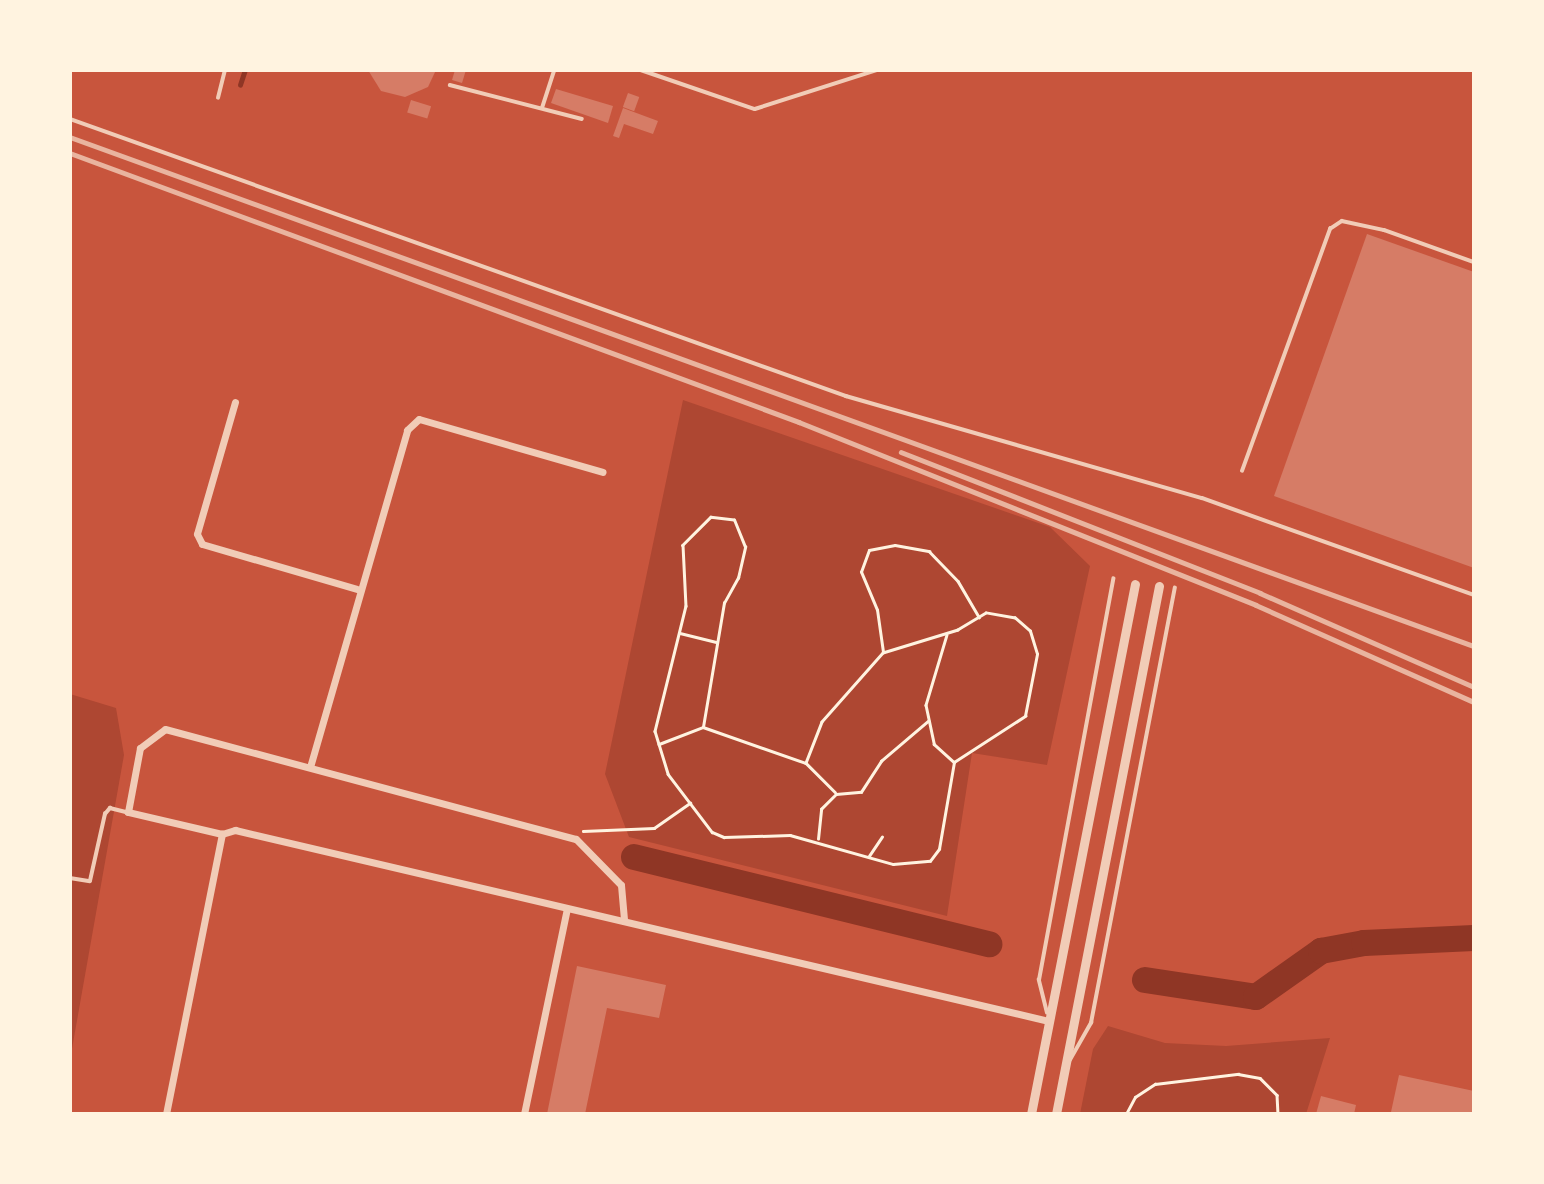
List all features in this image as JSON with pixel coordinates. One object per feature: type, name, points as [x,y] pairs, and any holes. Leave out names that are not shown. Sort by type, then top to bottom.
[{"type":"street","points":[[235,402],[197,534],[202,544],[358,589]]},
{"type":"street","points":[[310,767],[358,589],[407,430],[419,419],[603,472]]},
{"type":"street","points":[[1031,1114],[1136,584]]},
{"type":"street","points":[[1056,1114],[1159,586]]},
{"type":"street","points":[[624,921],[621,885],[576,839],[165,729],[139,748],[128,812],[222,834],[235,830],[1049,1021]]},
{"type":"street","points":[[166,1114],[222,834]]},
{"type":"street","points":[[524,1114],[567,908]]},
{"type":"lane","points":[[218,98],[226,70]]},
{"type":"lane","points":[[542,109],[554,70]]},
{"type":"lane","points":[[641,70],[755,109],[877,70]]},
{"type":"lane","points":[[450,85],[582,119]]},
{"type":"lane","points":[[70,119],[846,396],[1202,498],[1474,595]]},
{"type":"lane","points":[[1242,471],[1330,229],[1342,221],[1384,230],[1474,262]]},
{"type":"lane","points":[[1049,1021],[1039,980],[1113,579]]},
{"type":"lane","points":[[1064,1071],[1091,1023],[1175,588]]},
{"type":"lane","points":[[70,878],[90,881],[104,814],[110,808],[128,812]]},
{"type":"path","points":[[703,727],[718,642],[745,547],[734,520],[711,517],[683,545],[686,606],[655,731],[668,774],[712,832],[724,836],[818,839],[869,856],[917,866],[930,862],[939,849],[954,762],[1025,716],[1037,654],[1030,631],[1015,618],[979,617],[948,634],[883,653],[822,722],[806,763]]},
{"type":"path","points":[[883,653],[877,610],[861,572],[869,550],[895,545],[929,551],[958,581],[979,617]]},
{"type":"path","points":[[679,633],[718,642]]},
{"type":"path","points":[[948,634],[926,705],[934,744],[954,762]]},
{"type":"path","points":[[818,839],[821,809],[836,794],[861,792],[881,761],[928,721]]},
{"type":"path","points":[[659,744],[703,727],[806,763],[836,794]]},
{"type":"path","points":[[583,831],[637,832],[654,828],[690,803]]},
{"type":"path","points":[[869,856],[882,837]]},
{"type":"path","points":[[1126,1114],[1135,1097],[1155,1084],[1238,1074],[1260,1078],[1277,1095],[1278,1114]]},
{"type":"shaded area","points":[[683,400],[1050,527],[1090,566],[1047,765],[972,753],[947,916],[629,837],[605,774]]},
{"type":"shaded area","points":[[70,694],[116,708],[124,755],[70,1060]]},
{"type":"shaded area","points":[[1108,1026],[1165,1043],[1226,1046],[1330,1038],[1306,1114],[1080,1114],[1093,1049]]},
{"type":"building","points":[[368,70],[436,70],[428,87],[405,97],[381,91]]},
{"type":"building","points":[[455,70],[466,70],[462,83],[452,80]]},
{"type":"building","points":[[556,89],[613,106],[608,123],[551,103]]},
{"type":"building","points":[[628,93],[639,97],[634,111],[623,107]]},
{"type":"building","points":[[411,100],[431,106],[427,119],[407,112]]},
{"type":"building","points":[[623,108],[658,121],[653,134],[624,124],[619,138],[613,136]]},
{"type":"building","points":[[1367,234],[1474,272],[1474,568],[1274,496]]},
{"type":"building","points":[[577,966],[666,985],[659,1018],[607,1008],[585,1114],[547,1114]]},
{"type":"building","points":[[1399,1075],[1474,1091],[1474,1114],[1391,1112]]},
{"type":"building","points":[[1321,1096],[1356,1105],[1354,1114],[1316,1114]]},
{"type":"waterway","points":[[240,85],[245,70]]},
{"type":"waterway","points":[[634,857],[989,944]]},
{"type":"waterway","points":[[1145,980],[1256,997],[1321,951],[1364,943],[1474,938]]},
{"type":"railway","points":[[70,137],[1474,646]]},
{"type":"railway","points":[[70,153],[799,422],[1256,605],[1474,702]]},
{"type":"railway","points":[[901,452],[1260,593],[1474,687]]}]
